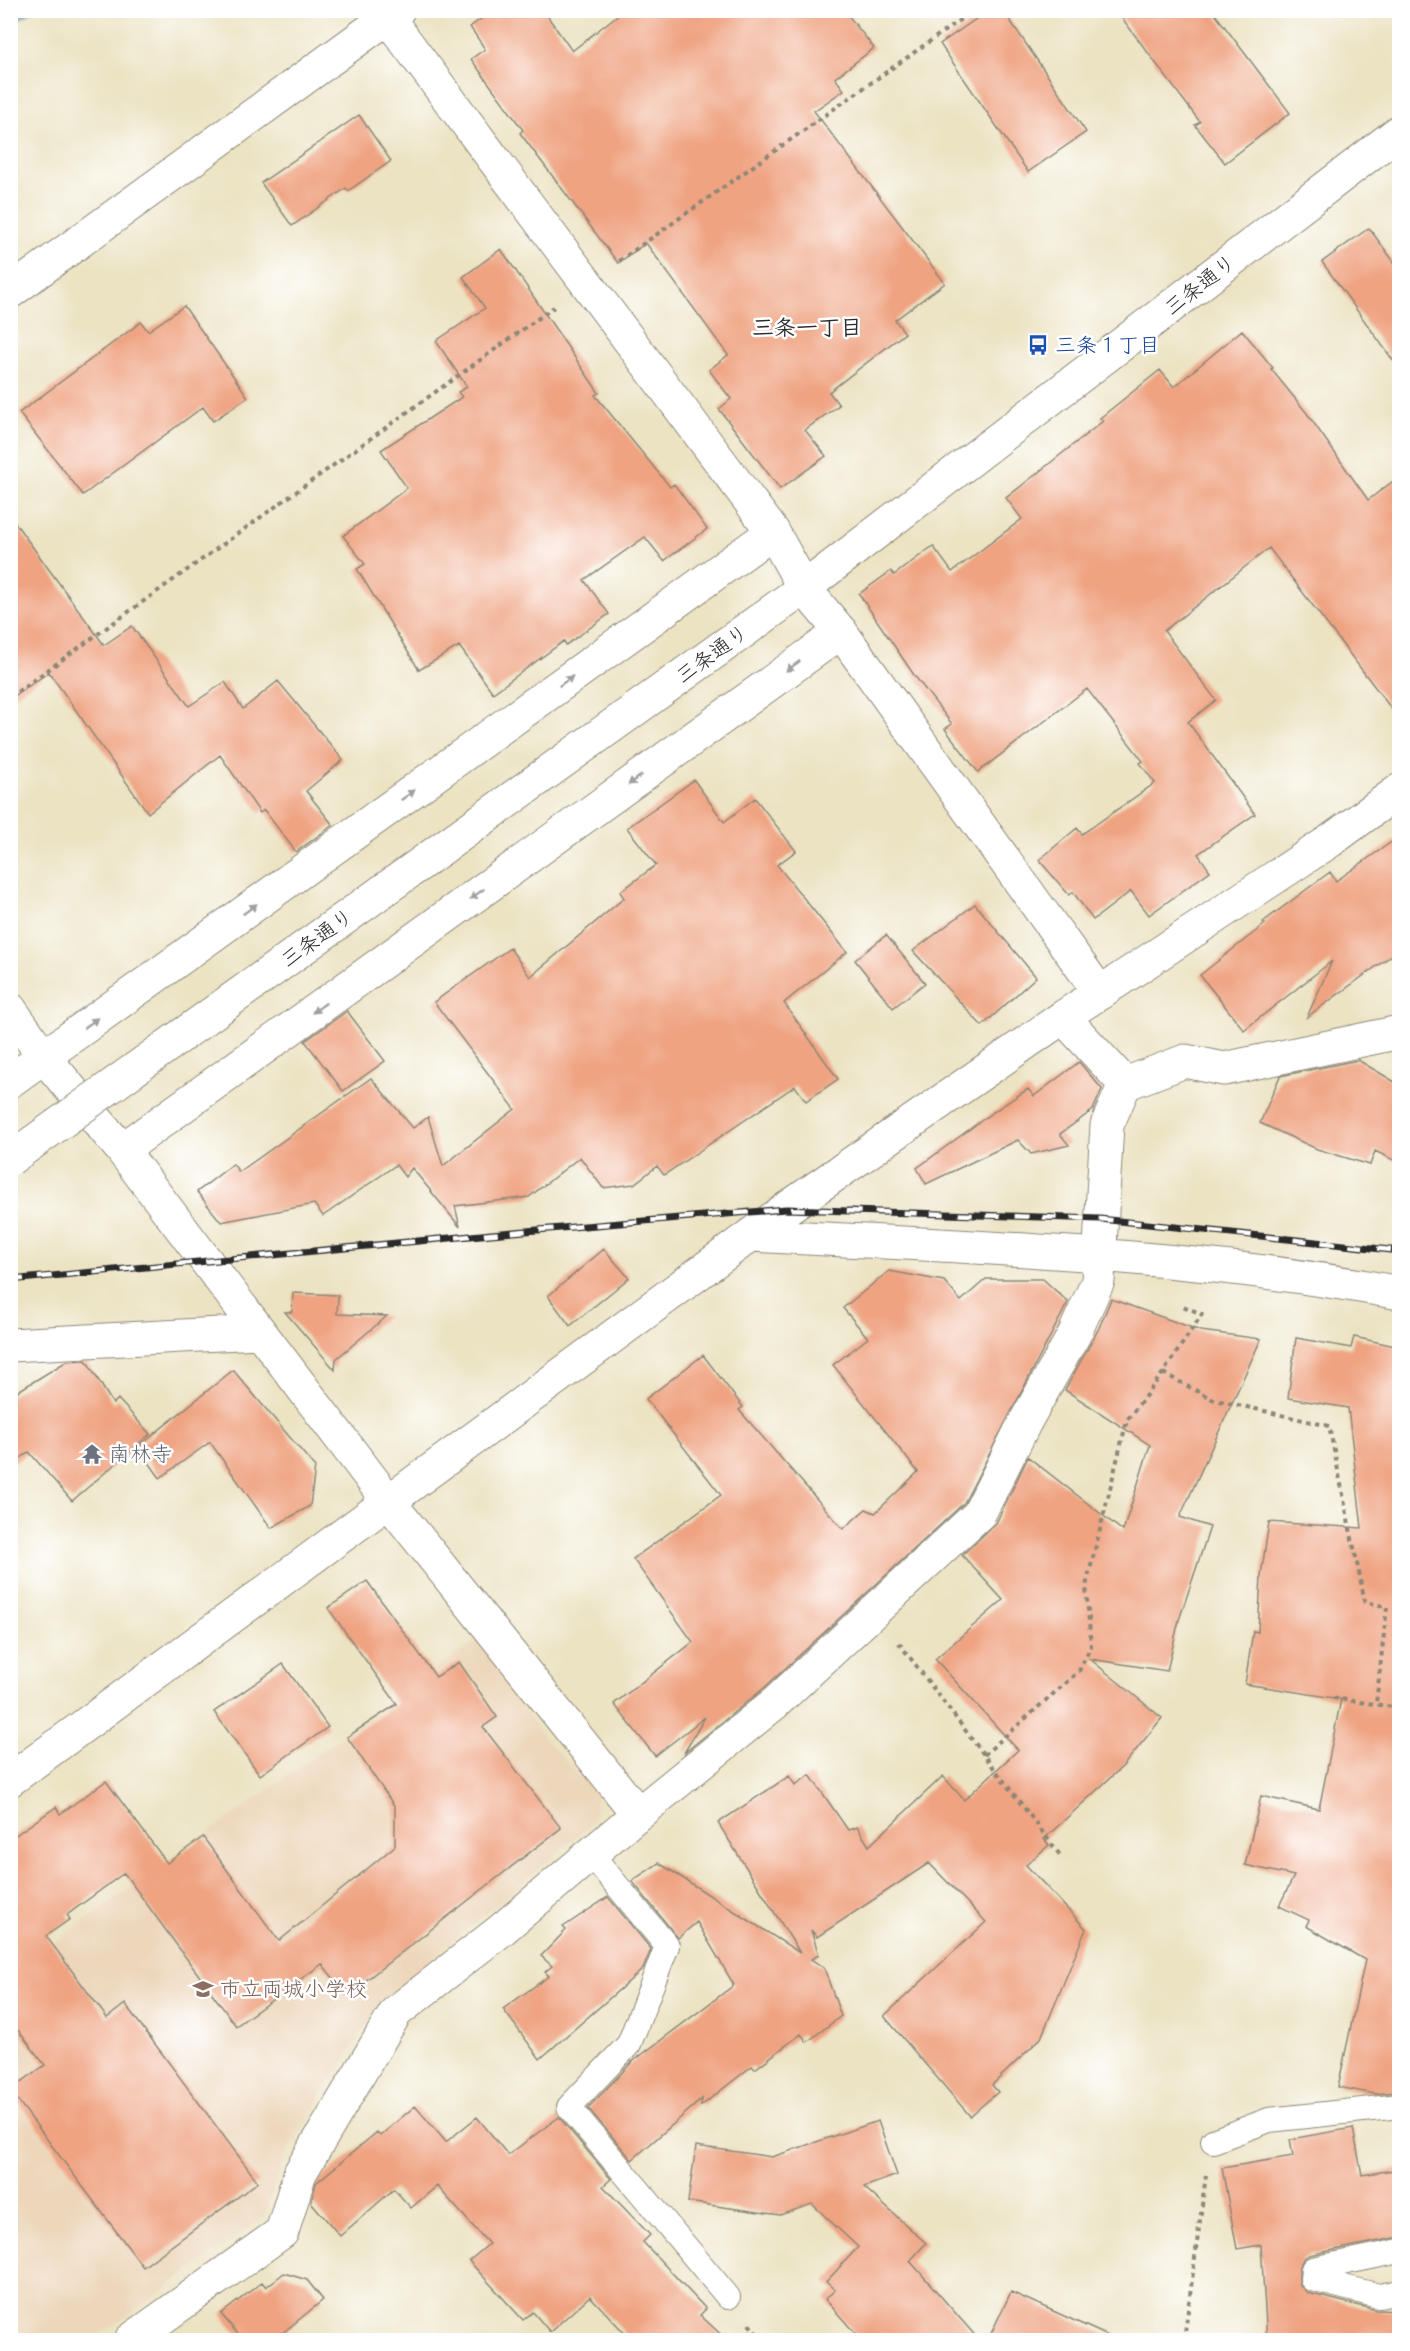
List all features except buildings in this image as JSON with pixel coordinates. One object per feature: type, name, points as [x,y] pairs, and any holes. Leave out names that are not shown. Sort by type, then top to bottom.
[{"type":"main road","points":[[10,292],[393,14],[587,283],[773,531],[804,588],[841,632],[1100,993]]},
{"type":"main road","name":"三条通り","points":[[10,1159],[804,588],[1400,131]]},
{"type":"main road","points":[[10,1081],[773,531]]},
{"type":"main road","points":[[122,1150],[841,632]]},
{"type":"main road","points":[[10,1780],[752,1235],[1063,1017],[1330,841],[1400,790]]},
{"type":"main road","points":[[10,1009],[44,1057],[122,1150],[389,1502],[638,1814]]},
{"type":"main road","points":[[1063,1017],[1125,1084]]},
{"type":"main road","points":[[131,2340],[282,2232],[300,2173],[396,2012],[500,1931],[638,1814],[775,1703],[873,1609],[979,1514],[1024,1424],[1074,1335],[1098,1281],[1107,1125],[1125,1084],[1185,1061],[1224,1069],[1400,1032]]},
{"type":"main road","points":[[752,1235],[1100,1255],[1317,1277],[1400,1293]]},
{"type":"main road","points":[[10,1345],[258,1332]]},
{"type":"lane","points":[[591,1854],[667,1946],[629,2044],[569,2107],[728,2297]]},
{"type":"lane","points":[[1213,2141],[1269,2120],[1400,2106]]},
{"type":"lane","points":[[1400,2251],[1313,2269],[1312,2279],[1379,2296],[1400,2292]]},
{"type":"path","points":[[10,697],[587,283],[974,10]]},
{"type":"path","points":[[984,1755],[1079,1671],[1091,1646],[1086,1587],[1127,1420],[1163,1373],[1202,1314],[1180,1305]]},
{"type":"path","points":[[1163,1373],[1212,1399],[1329,1426],[1365,1602],[1387,1607],[1376,1704]]},
{"type":"path","points":[[873,1609],[1060,1855]]},
{"type":"path","points":[[1333,1698],[1400,1708]]},
{"type":"path","points":[[1184,2340],[1213,2141]]},
{"type":"path","points":[[852,2340],[857,2337],[859,2340]]},
{"type":"shaded area","name":"市立両城小学校","points":[[478,1639],[541,1734],[597,1794],[593,1823],[379,2004],[284,2157],[263,2218],[93,2340],[11,2340],[10,1975]]},
{"type":"water","points":[[11,10],[32,10],[32,11],[11,24]]},
{"type":"railway","points":[[10,1280],[502,1233],[786,1209],[1100,1219],[1400,1251]]},
{"type":"place","name":"三条１丁目","points":[[1038,345]]},
{"type":"place","name":"南林寺","points":[[92,1454]]},
{"type":"place","name":"市立両城小学校","points":[[203,1989]]},
{"type":"district","name":"三条一丁目","points":[[807,327]]}]
